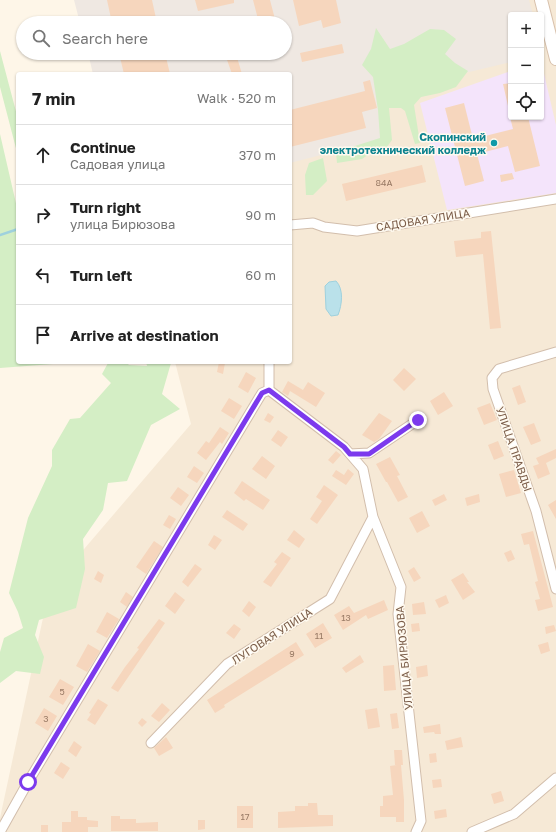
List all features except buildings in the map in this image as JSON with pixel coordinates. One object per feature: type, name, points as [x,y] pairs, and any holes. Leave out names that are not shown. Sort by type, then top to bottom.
[{"type":"main road","points":[[541,0],[556,59]]},
{"type":"street","name":"САДОВАЯ УЛИЦА","points":[[292,225],[313,223],[324,227],[357,231],[556,199]]},
{"type":"street","name":"УЛИЦА ПРАВДЫ","points":[[556,352],[499,369],[492,378],[493,389],[536,511],[556,589]]},
{"type":"street","points":[[0,832],[28,782],[262,393],[269,390],[269,364]]},
{"type":"street","name":"УЛИЦА БИРЮЗОВА","points":[[269,390],[344,447],[363,469],[373,517],[401,587],[398,614],[421,820],[416,832]]},
{"type":"street","points":[[350,454],[369,454],[418,420]]},
{"type":"street","name":"ЛУГОВАЯ УЛИЦА","points":[[152,743],[227,664],[330,599],[373,517]]},
{"type":"street","points":[[472,832],[514,814],[556,778]]},
{"type":"shaded area","points":[[74,0],[529,0],[532,12],[508,12],[508,63],[377,94],[387,138],[292,162],[292,72],[93,72],[90,60],[292,60],[292,16],[78,16]]},
{"type":"shaded area","points":[[79,0],[556,0],[556,832],[0,832],[0,818],[49,590],[191,424],[176,364],[292,364],[292,72],[290,72],[287,60],[292,60],[292,16],[222,16]]},
{"type":"shaded area","points":[[508,72],[508,120],[544,120],[544,74],[556,125],[556,193],[447,210],[420,103]]},
{"type":"green space","points":[[376,28],[390,49],[404,44],[430,29],[444,30],[456,39],[445,54],[455,63],[468,71],[456,87],[440,93],[421,97],[414,105],[420,143],[415,144],[405,111],[401,108],[389,108],[392,140],[381,155],[372,152],[362,159],[337,163],[336,152],[380,138],[378,110],[373,77],[362,65],[371,49]]},
{"type":"green space","points":[[0,51],[16,111],[16,148],[0,87]]},
{"type":"green space","points":[[0,134],[16,203],[16,364],[53,364],[0,368]]},
{"type":"green space","points":[[323,158],[327,181],[313,195],[306,195],[305,175],[309,163]]},
{"type":"green space","points":[[107,364],[147,366],[146,364],[171,364],[162,394],[180,409],[151,425],[127,481],[108,483],[103,510],[83,539],[85,569],[76,608],[39,620],[35,635],[44,657],[40,674],[16,671],[0,683],[0,652],[4,638],[23,628],[18,612],[9,593],[28,518],[52,466],[52,450],[70,419],[80,418],[111,383],[102,374]]},
{"type":"water","points":[[336,281],[340,288],[341,302],[338,315],[331,316],[326,309],[325,286],[329,282]]},
{"type":"waterway","points":[[0,235],[16,230]]},
{"type":"place","name":"Скопинский электротехнический колледж","points":[[494,143]]},
{"type":"route","points":[[28,782],[262,393],[269,390],[344,447],[350,454],[369,454],[418,420]]}]
